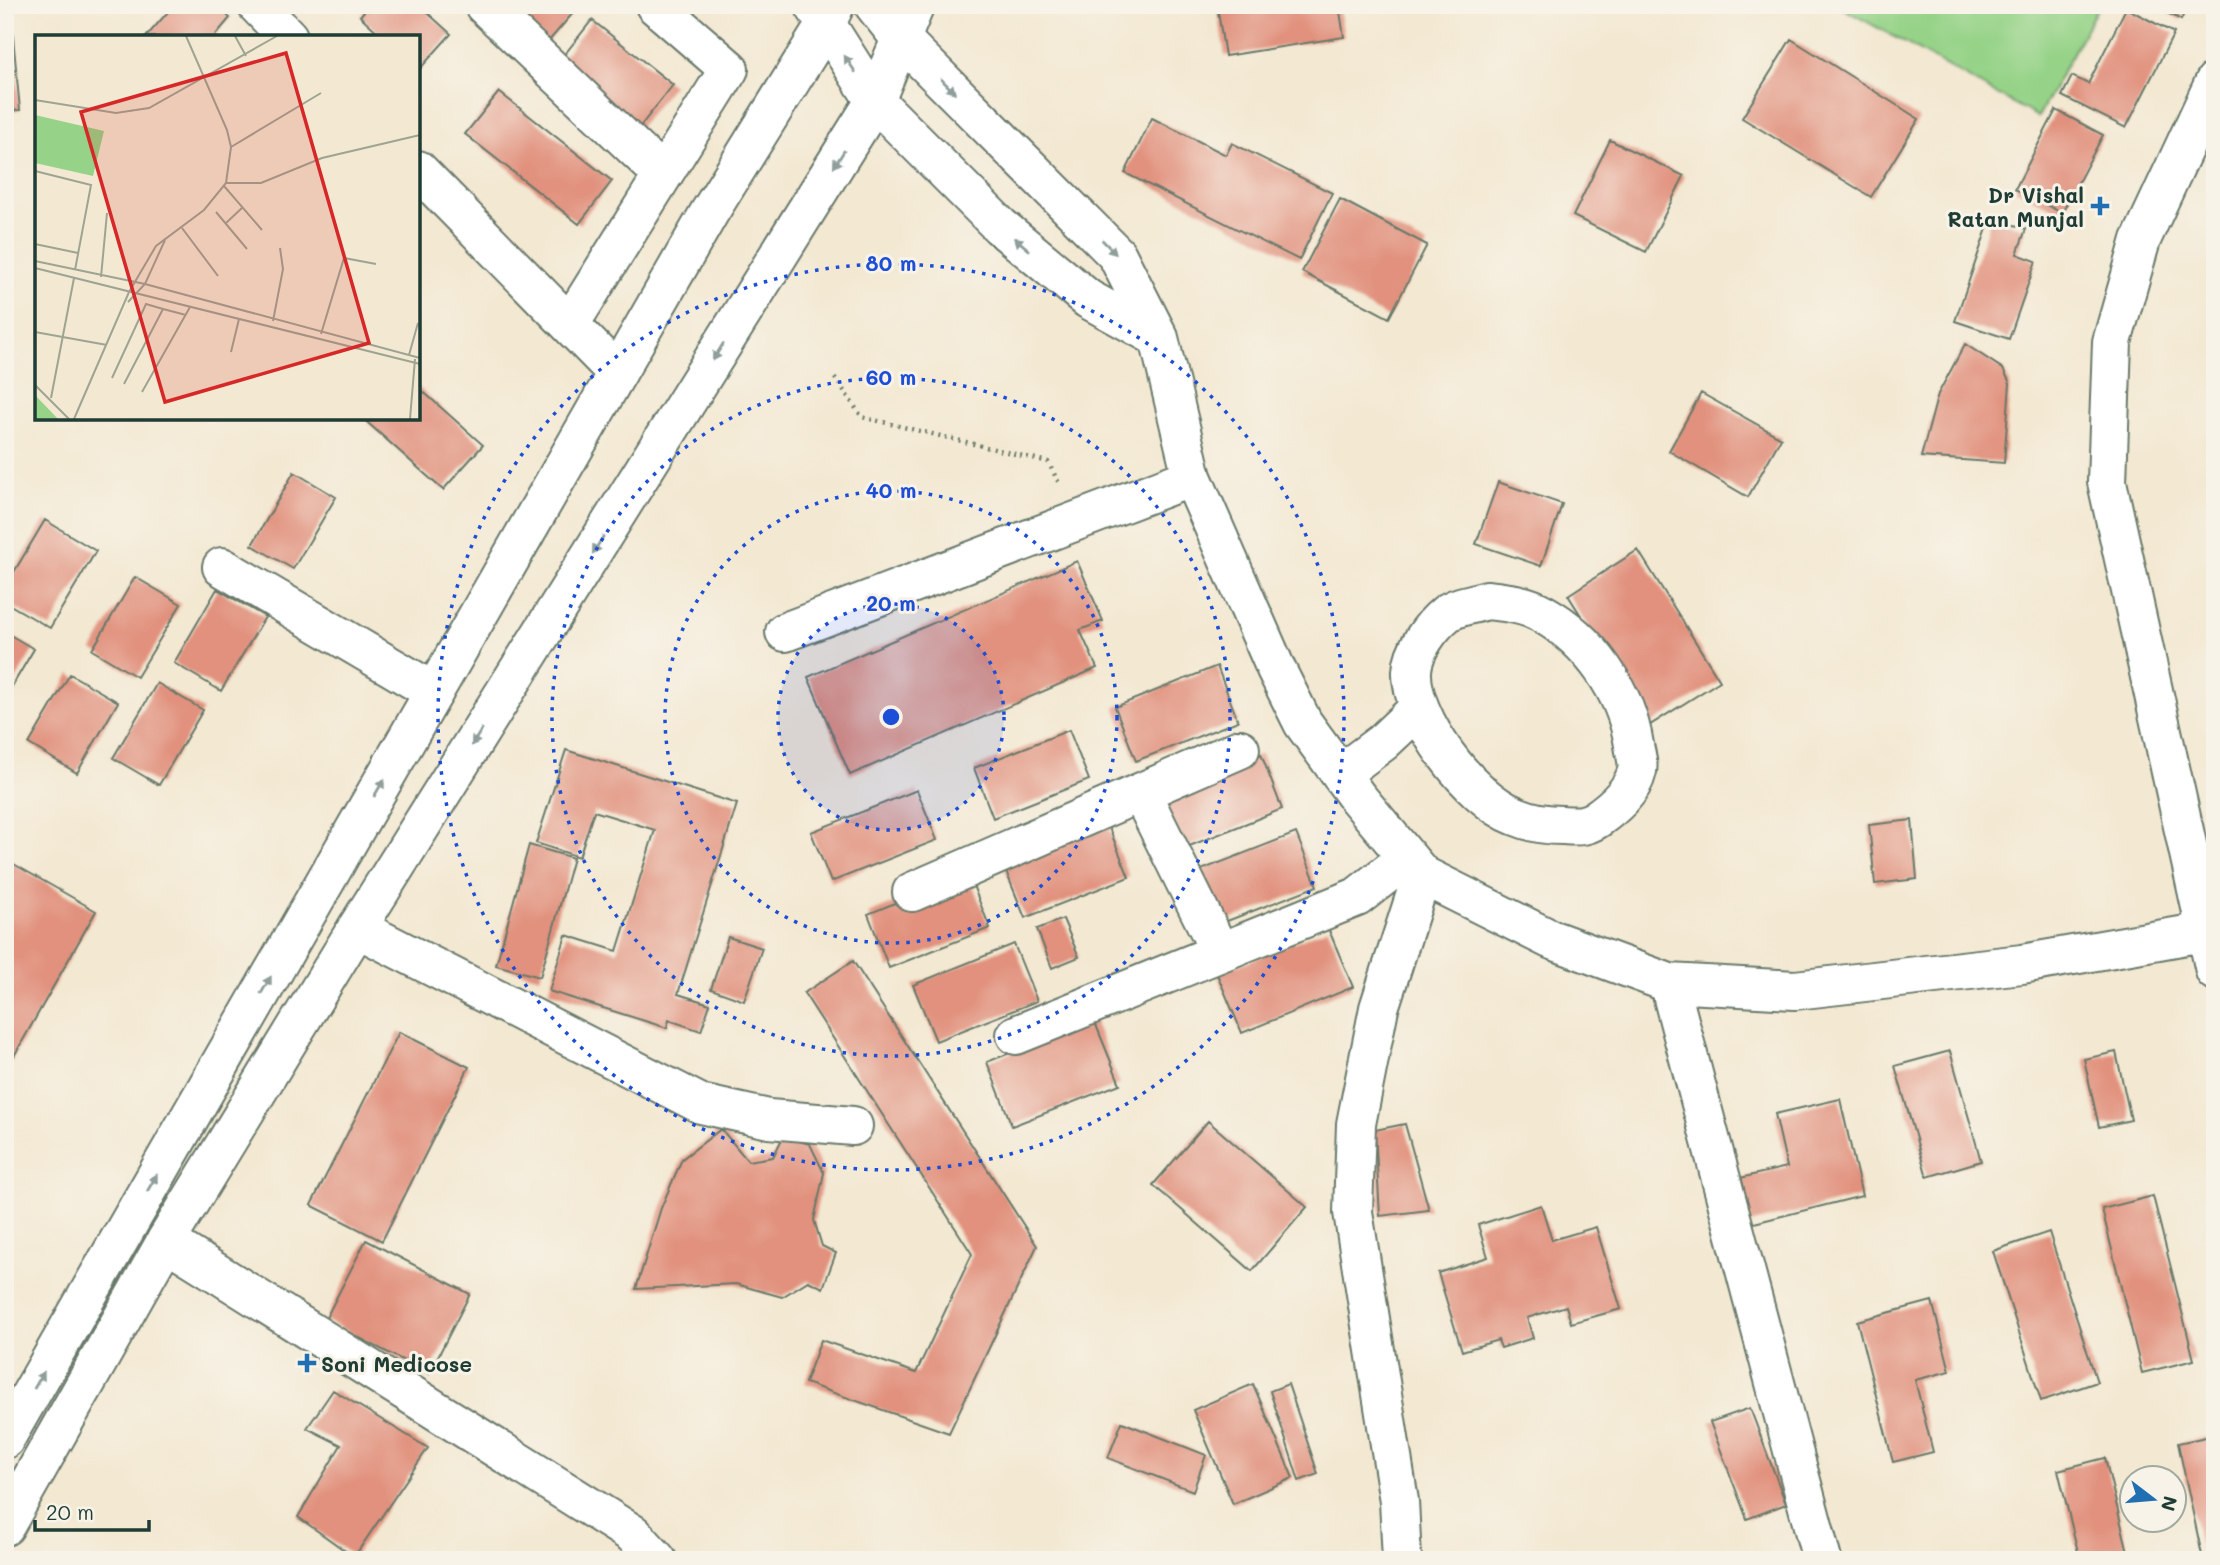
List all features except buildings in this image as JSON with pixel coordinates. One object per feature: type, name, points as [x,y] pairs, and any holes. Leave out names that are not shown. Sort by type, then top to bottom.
[{"type":"street","points":[[257,5],[286,35]]},
{"type":"street","points":[[484,5],[663,175]]},
{"type":"street","points":[[570,324],[729,69],[654,5]]},
{"type":"street","points":[[874,5],[907,22],[1117,254],[1159,338],[1192,477],[1281,680],[1303,723],[1340,774],[1415,867],[1550,939],[1669,983],[1795,990],[2022,964],[2210,930]]},
{"type":"street","points":[[825,12],[876,101],[1020,242],[1088,299],[1159,338]]},
{"type":"street","points":[[5,1439],[825,12]]},
{"type":"street","points":[[5,1526],[166,1241],[358,928],[876,101],[907,22]]},
{"type":"street","points":[[2215,80],[2141,240],[2112,341],[2107,482],[2210,930],[2215,971]]},
{"type":"street","points":[[420,172],[617,373]]},
{"type":"street","points":[[785,632],[1192,477]]},
{"type":"street","points":[[222,567],[433,692]]},
{"type":"street","points":[[1487,600],[1513,603],[1541,612],[1567,629],[1594,656],[1618,693],[1632,731],[1637,770],[1619,803],[1587,826],[1549,825],[1515,816],[1486,798],[1461,774],[1419,708],[1412,670],[1423,638],[1449,611],[1487,600]]},
{"type":"street","points":[[1340,774],[1383,742],[1419,708]]},
{"type":"street","points":[[912,892],[1240,750]]},
{"type":"street","points":[[1141,793],[1220,951]]},
{"type":"street","points":[[1016,1035],[1357,897],[1415,867]]},
{"type":"street","points":[[1402,1560],[1398,1500],[1353,1212],[1356,1136],[1379,1008],[1415,867]]},
{"type":"street","points":[[358,928],[701,1104],[769,1119],[853,1126]]},
{"type":"street","points":[[1669,983],[1822,1560]]},
{"type":"street","points":[[166,1241],[633,1534],[657,1560]]},
{"type":"path","points":[[835,377],[862,417],[1048,462],[1078,520]]},
{"type":"green space","points":[[1837,5],[2099,5],[2038,117]]},
{"type":"place","name":"Dr Vishal Ratan Munjal","points":[[2100,206]]},
{"type":"place","name":"Soni Medicose","points":[[307,1363]]}]
